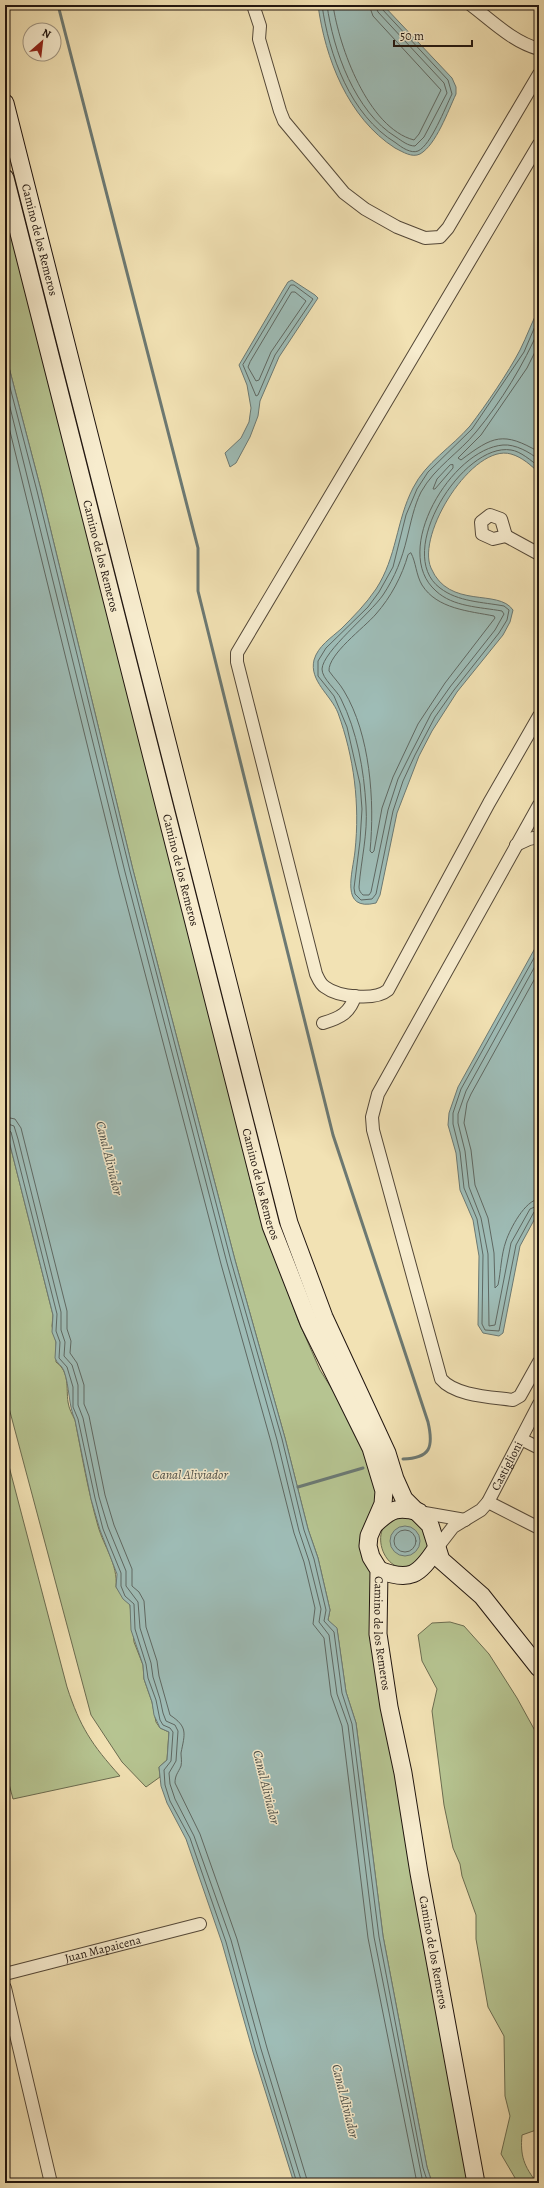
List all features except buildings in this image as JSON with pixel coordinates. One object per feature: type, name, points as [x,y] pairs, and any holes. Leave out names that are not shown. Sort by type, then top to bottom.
[{"type":"main road","name":"Camino de los Remeros","points":[[5,103],[289,1223],[324,1317],[387,1453],[395,1479],[404,1499],[419,1512],[430,1525],[436,1549],[441,1560],[482,1596],[539,1668]]},
{"type":"main road","name":"Camino de los Remeros","points":[[5,178],[271,1226],[309,1323],[377,1464],[384,1491],[382,1504],[369,1536],[368,1546],[371,1557],[379,1570],[378,1634],[476,2183]]},
{"type":"main road","points":[[373,1526],[387,1513],[397,1509],[406,1509],[419,1512]]},
{"type":"main road","points":[[379,1570],[392,1575],[412,1575],[426,1565],[436,1549]]},
{"type":"street","points":[[253,5],[260,26],[259,39],[284,120],[344,193],[365,210],[397,227],[425,238],[440,237],[448,228],[539,74]]},
{"type":"street","points":[[471,5],[516,39],[528,46],[539,49]]},
{"type":"street","points":[[539,144],[237,654],[237,662],[316,974],[320,982],[330,990],[356,996],[377,996],[383,994],[392,984],[489,804],[539,716]]},
{"type":"street","points":[[506,536],[539,554]]},
{"type":"street","points":[[539,805],[378,1094],[372,1117],[373,1130],[441,1379],[446,1386],[455,1391],[513,1400],[520,1396],[539,1362]]},
{"type":"street","points":[[516,845],[529,839],[539,837]]},
{"type":"street","points":[[324,1022],[344,1016],[349,1010],[356,996]]},
{"type":"street","name":"Castiglioni","points":[[436,1549],[453,1527],[481,1510],[488,1502],[539,1404]]},
{"type":"street","points":[[521,1439],[539,1448]]},
{"type":"street","points":[[488,1502],[539,1528]]},
{"type":"street","points":[[419,1512],[465,1520]]},
{"type":"street","name":"Juan Mapaicena","points":[[5,1974],[200,1924]]},
{"type":"street","points":[[5,1988],[51,2183]]},
{"type":"green space","points":[[5,205],[215,1028],[256,1204],[298,1320],[320,1370],[357,1429],[376,1476],[374,1573],[472,2183],[432,2183],[427,2167],[383,1936],[356,1723],[346,1692],[337,1629],[328,1620],[330,1610],[318,1558],[308,1529],[285,1438],[235,1260],[133,870],[41,490],[5,352]]},
{"type":"green space","points":[[5,1125],[53,1315],[52,1326],[56,1342],[56,1362],[64,1370],[68,1405],[75,1420],[94,1513],[113,1563],[116,1587],[130,1605],[134,1642],[143,1665],[144,1679],[152,1702],[156,1722],[160,1728],[169,1732],[167,1760],[159,1767],[160,1777],[146,1787],[122,1762],[91,1715],[5,1393]]},
{"type":"green space","points":[[5,1451],[67,1687],[82,1725],[94,1745],[120,1776],[13,1799],[5,1769]]},
{"type":"green space","points":[[411,1517],[425,1525],[429,1550],[413,1565],[401,1567],[393,1564],[382,1550],[382,1531],[387,1523],[395,1518]]},
{"type":"green space","points":[[450,1622],[464,1626],[489,1654],[517,1698],[539,1738],[539,2129],[522,2135],[522,2155],[526,2166],[537,2183],[518,2183],[501,2154],[510,2116],[505,2096],[504,2036],[488,2007],[476,1939],[476,1915],[462,1876],[460,1864],[453,1848],[444,1805],[432,1711],[437,1689],[422,1661],[418,1635],[432,1623]]},
{"type":"water","points":[[318,5],[383,5],[452,78],[456,87],[456,94],[436,136],[426,150],[417,155],[411,155],[395,148],[378,135],[352,104],[333,66],[321,25]]},
{"type":"water","points":[[292,280],[318,298],[279,357],[260,401],[258,416],[250,437],[236,463],[230,467],[225,453],[241,438],[249,422],[251,408],[247,385],[239,365],[283,290],[288,282]]},
{"type":"water","points":[[539,308],[539,473],[523,459],[511,454],[496,454],[480,462],[465,476],[451,494],[440,514],[432,534],[429,553],[431,568],[439,581],[449,589],[461,594],[496,600],[506,604],[513,610],[510,622],[503,635],[457,692],[432,731],[419,756],[397,813],[380,895],[376,903],[364,904],[357,902],[353,896],[351,888],[357,816],[352,764],[344,730],[338,713],[315,675],[313,668],[314,660],[322,646],[355,615],[376,589],[388,564],[407,501],[418,479],[432,462],[463,434],[490,399],[520,350]]},
{"type":"water","name":"Canal Aliviador","points":[[5,352],[41,490],[133,870],[235,1260],[285,1438],[308,1529],[318,1558],[330,1610],[328,1620],[337,1628],[346,1692],[356,1723],[383,1936],[427,2167],[432,2183],[294,2183],[253,2052],[222,1943],[186,1839],[167,1803],[161,1786],[159,1767],[167,1760],[169,1732],[160,1728],[154,1715],[152,1702],[144,1679],[143,1665],[131,1630],[130,1605],[123,1599],[116,1587],[117,1574],[100,1530],[91,1499],[75,1420],[71,1408],[66,1377],[63,1369],[55,1358],[56,1342],[52,1332],[53,1315],[5,1125]]},
{"type":"water","points":[[539,941],[539,1211],[520,1246],[503,1333],[499,1336],[483,1333],[478,1325],[479,1256],[473,1220],[460,1190],[456,1153],[448,1125],[449,1113],[458,1087]]},
{"type":"water","points":[[405,1526],[416,1530],[420,1541],[416,1552],[405,1556],[394,1552],[390,1541],[394,1530]]},
{"type":"waterway","points":[[58,5],[198,548],[198,591],[333,1135],[428,1422],[430,1431],[430,1445],[428,1450],[419,1456],[403,1459]]},
{"type":"waterway","points":[[298,1487],[363,1468]]}]
